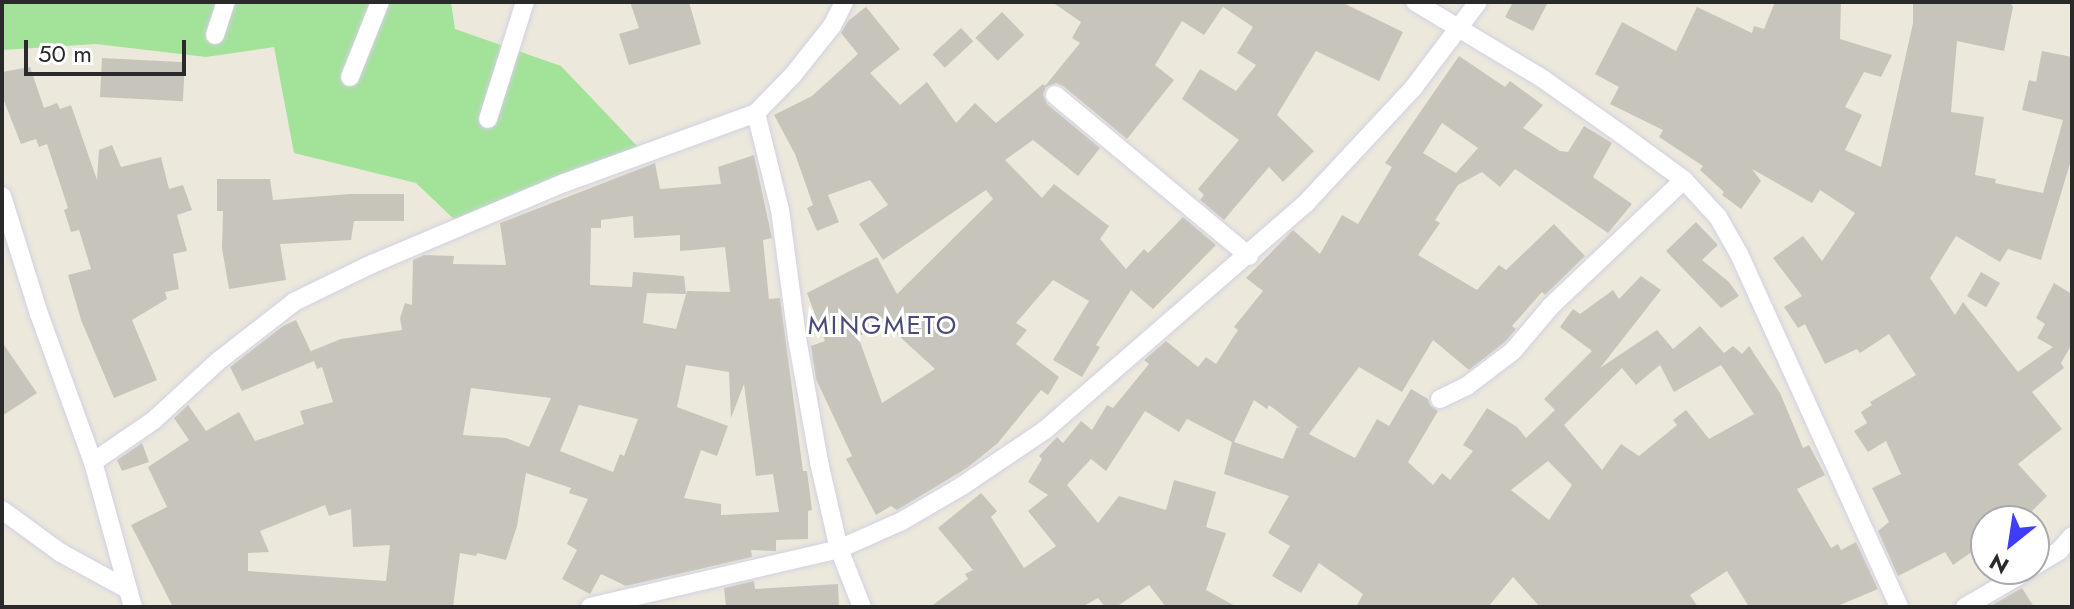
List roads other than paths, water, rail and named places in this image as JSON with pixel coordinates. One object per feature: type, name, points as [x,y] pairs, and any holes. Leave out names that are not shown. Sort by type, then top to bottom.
[{"type":"street","points":[[215,35],[226,2]]},
{"type":"street","points":[[350,77],[380,2]]},
{"type":"street","points":[[488,119],[525,2]]},
{"type":"street","points":[[93,462],[154,420],[217,362],[294,302],[372,264],[564,183],[756,113],[822,39],[844,2]]},
{"type":"street","points":[[1415,2],[1543,79],[1684,180],[1718,217],[1739,254],[1899,607]]},
{"type":"street","points":[[590,607],[839,549],[902,521],[1045,430],[1249,256],[1306,203],[1414,87],[1478,2]]},
{"type":"street","points":[[1055,95],[1249,256]]},
{"type":"street","points":[[756,113],[780,210],[797,338],[839,549],[862,607]]},
{"type":"street","points":[[1440,399],[1491,370],[1513,351],[1551,306],[1684,180]]},
{"type":"street","points":[[2,196],[39,314],[93,462],[133,607]]},
{"type":"street","points":[[2,510],[61,553],[127,589]]},
{"type":"street","points":[[2,522],[28,529]]},
{"type":"street","points":[[2050,557],[2072,536]]},
{"type":"street","points":[[1965,607],[2003,585]]},
{"type":"district","name":"MINGMETO","points":[[883,326]]}]
